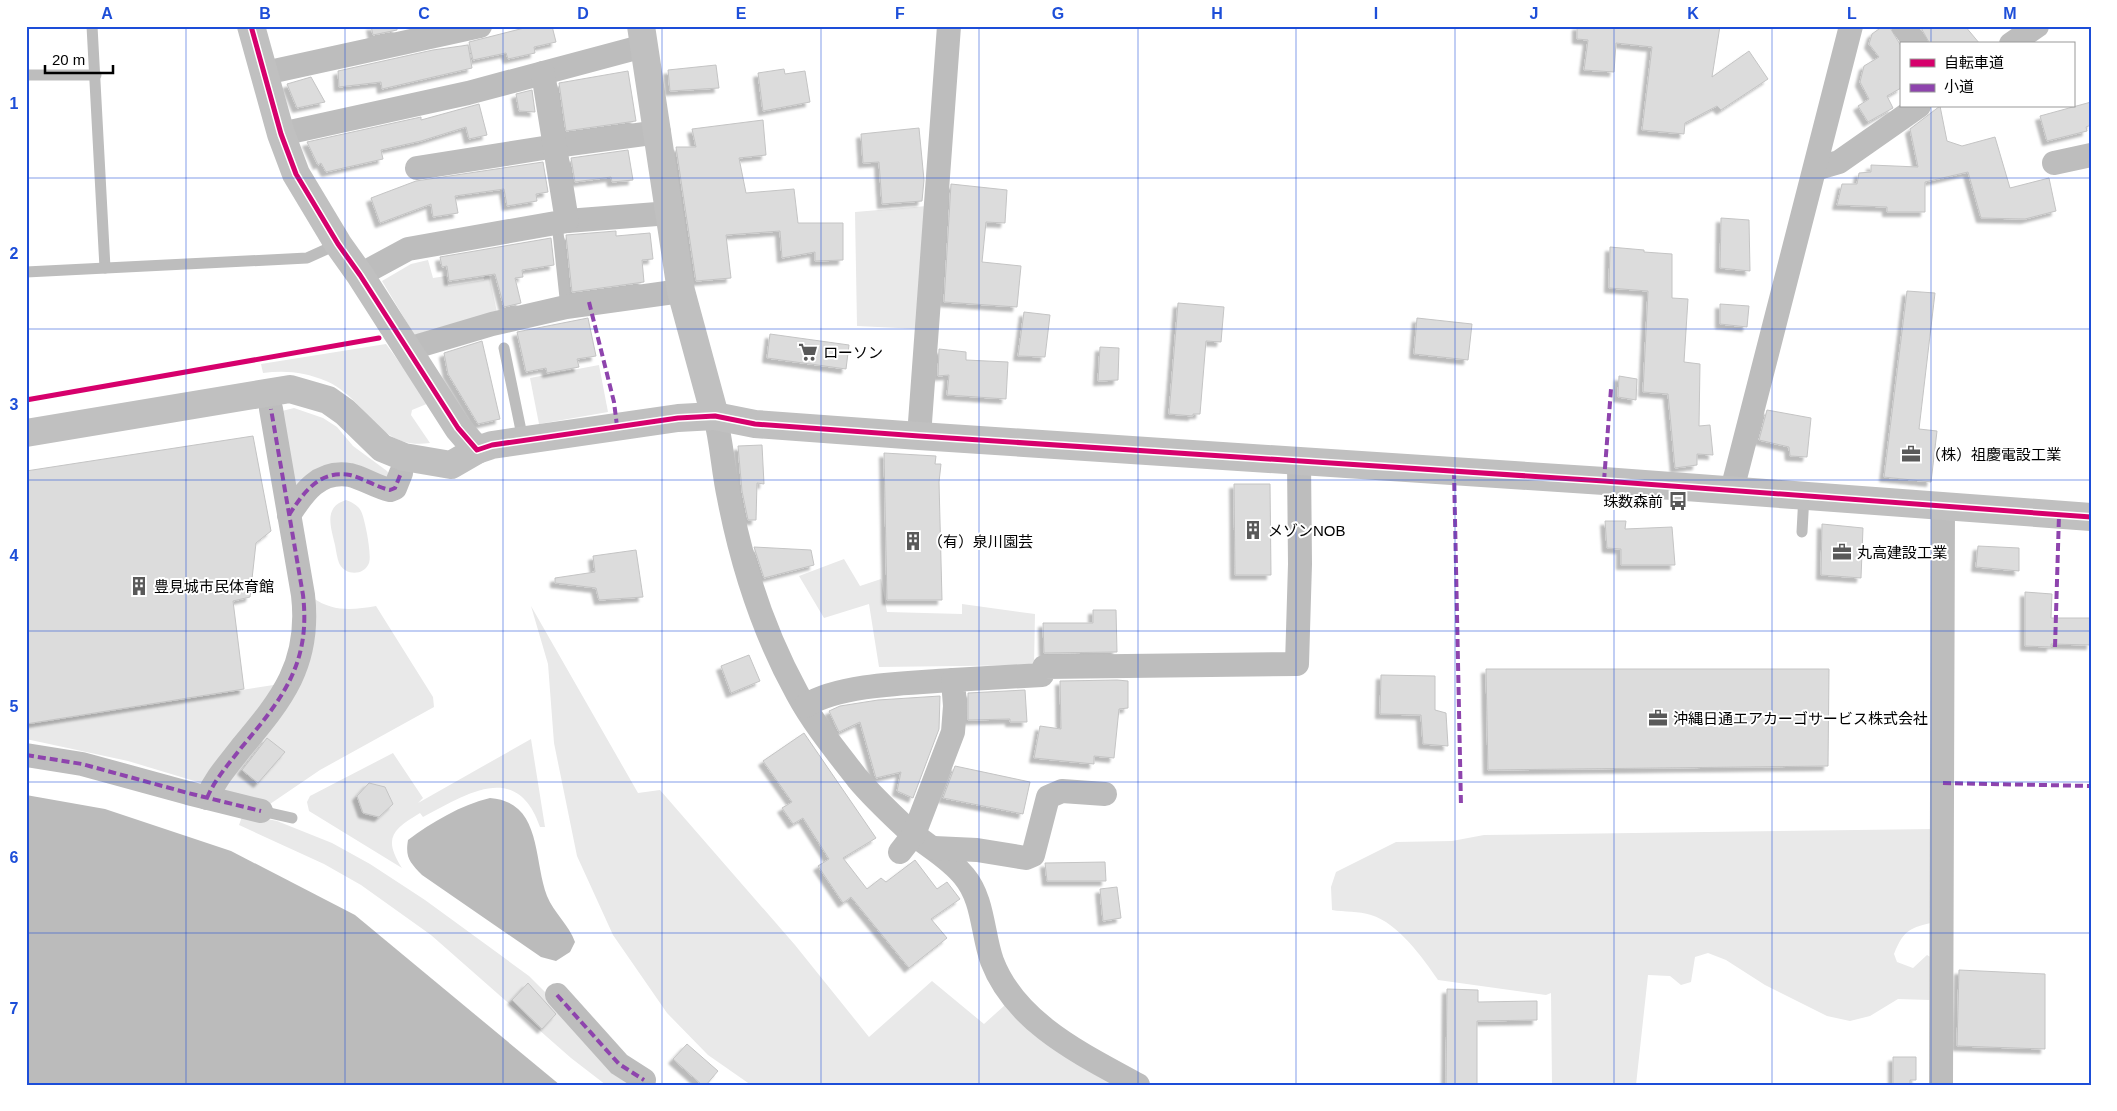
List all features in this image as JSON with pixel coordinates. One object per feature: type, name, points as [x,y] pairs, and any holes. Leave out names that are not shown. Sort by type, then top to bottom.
[{"type":"street","points":[[251,26],[281,134],[296,174],[338,244],[458,428],[477,450]]},
{"type":"street","points":[[265,73],[480,26]]},
{"type":"street","points":[[919,436],[949,26]]},
{"type":"street","points":[[1732,490],[1851,26]]},
{"type":"street","points":[[1903,26],[1915,42]]},
{"type":"street","points":[[2014,42],[2037,26]]},
{"type":"street","points":[[281,134],[468,93],[543,73],[643,36],[682,291],[720,435],[728,497],[744,562],[764,620],[805,706],[859,779],[914,834],[934,848],[964,875],[974,892],[992,962],[1012,996],[1040,1024],[1074,1049],[1138,1085]]},
{"type":"street","points":[[543,73],[556,146],[562,222]]},
{"type":"street","points":[[1815,169],[1839,162],[1916,108]]},
{"type":"street","points":[[418,168],[659,132]]},
{"type":"street","points":[[2054,163],[2091,155]]},
{"type":"street","points":[[360,275],[408,249],[562,222],[670,213]]},
{"type":"street","points":[[408,349],[492,324],[566,307],[682,291]]},
{"type":"street","points":[[26,433],[290,389],[328,400],[346,412],[382,448],[404,457],[451,465],[477,450],[523,440],[678,418],[715,416],[755,424],[1804,495],[2091,517]]},
{"type":"street","points":[[207,798],[214,781],[269,715],[290,684],[296,670],[304,634],[306,615],[271,409]]},
{"type":"street","points":[[805,706],[816,699],[879,685],[1042,675],[1044,667],[1297,664],[1300,564],[1299,462]]},
{"type":"street","points":[[289,515],[311,485],[322,477],[334,475],[350,476],[390,490],[395,488],[401,473]]},
{"type":"street","points":[[1941,1085],[1943,505]]},
{"type":"street","points":[[900,852],[914,834],[953,732],[955,706],[953,680]]},
{"type":"street","points":[[26,755],[82,764],[261,811]]},
{"type":"street","points":[[934,848],[977,850],[1026,858],[1032,855],[1048,797],[1062,791],[1105,794]]},
{"type":"street","points":[[557,995],[619,1064],[644,1080]]},
{"type":"lane","points":[[92,26],[105,268]]},
{"type":"lane","points":[[26,75],[96,75]]},
{"type":"lane","points":[[562,222],[566,307]]},
{"type":"lane","points":[[26,272],[307,258],[338,244]]},
{"type":"lane","points":[[504,348],[523,440]]},
{"type":"lane","points":[[1802,532],[1804,495]]},
{"type":"lane","points":[[261,811],[292,818]]},
{"type":"shaded area","points":[[927,206],[920,329],[857,326],[855,212]]},
{"type":"shaded area","points":[[484,252],[498,317],[418,341],[382,281],[411,264],[428,260],[433,278],[446,276],[448,286],[484,280],[480,253]]},
{"type":"shaded area","points":[[386,344],[429,403],[412,410],[411,415],[430,443],[412,443],[397,439],[385,431],[340,389],[326,381],[295,373],[263,373],[261,364]]},
{"type":"shaded area","points":[[599,365],[608,412],[539,424],[530,378]]},
{"type":"shaded area","points":[[294,408],[323,418],[337,427],[353,446],[387,471],[392,478],[357,470],[296,493],[282,411]]},
{"type":"shaded area","points":[[346,500],[356,505],[361,511],[370,553],[367,567],[354,573],[346,570],[339,563],[330,518],[334,507]]},
{"type":"shaded area","points":[[844,559],[860,586],[881,579],[887,612],[962,614],[962,604],[1035,614],[1034,665],[879,667],[869,604],[824,618],[799,576]]},
{"type":"shaded area","points":[[313,598],[328,606],[343,609],[376,606],[433,697],[434,707],[320,770],[270,804],[228,794],[222,787],[276,714]]},
{"type":"shaded area","points":[[531,606],[638,793],[660,790],[795,945],[869,1037],[932,981],[984,1024],[1005,1005],[1122,1085],[751,1085],[708,1055],[667,1013],[613,935],[577,856],[554,743],[548,664]]},
{"type":"shaded area","points":[[280,684],[201,783],[128,761],[26,739],[26,724]]},
{"type":"shaded area","points":[[531,739],[545,827],[540,827],[530,806],[518,794],[504,788],[489,788],[473,792],[423,817],[420,813],[397,830],[392,842],[396,858],[402,868],[309,811],[307,802],[310,796],[393,753],[423,798],[418,803]]},
{"type":"shaded area","points":[[26,795],[105,809],[231,851],[355,915],[560,1085],[26,1085]]},
{"type":"shaded area","points":[[490,798],[507,802],[519,810],[527,821],[533,835],[547,896],[575,942],[570,952],[556,961],[541,957],[422,875],[409,859],[407,851],[408,840],[447,815],[468,805]]},
{"type":"shaded area","points":[[243,814],[277,821],[332,843],[370,864],[425,900],[529,976],[638,1085],[606,1085],[571,1058],[431,935],[361,885],[324,864],[239,825]]},
{"type":"shaded area","points":[[1935,829],[1935,922],[1914,928],[1905,934],[1894,954],[1897,962],[1913,968],[1927,955],[1932,958],[1930,1000],[1898,999],[1870,1016],[1850,1021],[1827,1016],[1765,985],[1726,960],[1708,953],[1695,957],[1691,982],[1681,985],[1670,976],[1648,975],[1636,1085],[1552,1085],[1551,993],[1546,995],[1438,980],[1409,942],[1391,925],[1371,915],[1332,910],[1331,887],[1336,872],[1396,842],[1452,841],[1484,835]]},
{"type":"building","points":[[371,26],[397,26],[397,30],[373,35]]},
{"type":"building","points":[[532,26],[552,26],[556,42],[534,47],[535,53],[508,59],[506,53],[473,60],[469,42]]},
{"type":"building","points":[[1577,26],[1720,26],[1712,77],[1749,51],[1768,79],[1721,110],[1717,106],[1685,123],[1684,134],[1642,130],[1652,47],[1616,43],[1614,72],[1584,70],[1588,40],[1577,39]]},
{"type":"building","points":[[1883,26],[1889,26],[1900,44],[1900,89],[1887,96],[1893,108],[1868,122],[1858,106],[1869,99],[1860,82],[1864,66],[1879,57],[1869,44],[1872,34]]},
{"type":"building","points":[[1920,26],[1965,26],[1978,42],[1929,42]]},
{"type":"building","points":[[468,45],[472,68],[382,89],[381,82],[339,87],[338,71],[433,50]]},
{"type":"building","points":[[716,65],[719,88],[670,91],[668,70]]},
{"type":"building","points":[[784,69],[785,74],[805,71],[810,102],[763,111],[758,73]]},
{"type":"building","points":[[628,71],[636,121],[566,131],[559,83]]},
{"type":"building","points":[[311,77],[325,102],[297,108],[287,84]]},
{"type":"building","points":[[532,90],[535,112],[519,111],[516,94]]},
{"type":"building","points":[[2091,102],[2091,125],[2086,127],[2087,131],[2047,141],[2040,116]]},
{"type":"building","points":[[479,104],[487,135],[469,139],[466,127],[421,141],[381,150],[383,159],[326,172],[321,163],[318,165],[307,142],[421,117],[421,120]]},
{"type":"building","points":[[1937,108],[1940,108],[1947,141],[1962,146],[1995,137],[2010,188],[2049,178],[2056,211],[2025,219],[1981,218],[1968,172],[1925,182],[1925,212],[1887,212],[1887,207],[1837,205],[1842,184],[1857,184],[1859,173],[1871,172],[1871,165],[1918,167],[1910,129]]},
{"type":"building","points":[[763,120],[766,155],[739,158],[746,193],[794,189],[798,223],[843,223],[843,260],[815,261],[815,252],[782,258],[780,231],[726,235],[731,278],[696,281],[676,147],[696,147],[692,129]]},
{"type":"building","points":[[919,128],[924,180],[922,201],[882,204],[879,162],[863,163],[861,134]]},
{"type":"building","points":[[628,150],[633,180],[612,182],[611,177],[575,182],[571,158]]},
{"type":"building","points":[[543,162],[548,192],[536,194],[537,201],[507,206],[504,189],[455,196],[458,213],[433,217],[431,204],[380,223],[371,198],[416,181]]},
{"type":"building","points":[[951,184],[1007,190],[1005,223],[986,222],[982,262],[1021,266],[1017,307],[944,302]]},
{"type":"building","points":[[1721,218],[1749,220],[1750,271],[1720,268]]},
{"type":"building","points":[[616,231],[616,236],[650,233],[653,259],[642,260],[644,282],[572,292],[566,235]]},
{"type":"building","points":[[551,238],[554,265],[522,270],[523,277],[515,278],[521,303],[504,307],[495,274],[449,281],[447,266],[442,267],[440,257]]},
{"type":"building","points":[[1610,247],[1672,254],[1672,298],[1688,299],[1684,362],[1700,364],[1699,426],[1710,425],[1713,455],[1697,454],[1697,465],[1675,468],[1668,394],[1643,392],[1648,291],[1609,288]]},
{"type":"building","points":[[1907,291],[1935,293],[1919,429],[1937,431],[1931,482],[1884,477]]},
{"type":"building","points":[[1178,303],[1224,307],[1221,342],[1206,341],[1200,414],[1193,414],[1193,416],[1169,414]]},
{"type":"building","points":[[1720,304],[1749,306],[1747,327],[1720,324]]},
{"type":"building","points":[[1024,312],[1050,315],[1045,357],[1018,356]]},
{"type":"building","points":[[588,318],[596,356],[577,359],[579,367],[547,373],[546,368],[526,372],[517,332]]},
{"type":"building","points":[[1417,318],[1472,324],[1468,360],[1414,354]]},
{"type":"building","name":"ローソン","points":[[770,334],[849,345],[846,369],[767,358]]},
{"type":"building","points":[[482,341],[500,419],[478,424],[448,374],[444,353]]},
{"type":"building","points":[[1100,347],[1119,348],[1118,380],[1098,381]]},
{"type":"building","points":[[939,349],[966,352],[966,360],[1008,362],[1006,399],[947,395],[949,375],[938,376]]},
{"type":"building","points":[[1619,376],[1637,379],[1636,400],[1618,397]]},
{"type":"building","points":[[1767,410],[1811,418],[1807,457],[1790,456],[1789,447],[1759,440]]},
{"type":"building","name":"豊見城市民体育館","points":[[253,436],[271,531],[256,543],[250,597],[233,601],[244,689],[26,724],[26,471]]},
{"type":"building","points":[[762,445],[764,484],[757,483],[756,520],[748,520],[742,491],[738,446]]},
{"type":"building","name":"（有）泉川園芸","points":[[884,453],[936,456],[935,464],[941,464],[939,482],[942,600],[887,600]]},
{"type":"building","name":"メゾンNOB","points":[[1234,484],[1270,484],[1271,575],[1235,575]]},
{"type":"building","points":[[1605,521],[1626,521],[1625,529],[1672,527],[1675,565],[1621,565],[1621,549],[1607,548]]},
{"type":"building","name":"丸高建設工業","points":[[1822,524],[1863,528],[1861,578],[1821,575]]},
{"type":"building","points":[[1978,546],[2019,548],[2019,571],[1976,567]]},
{"type":"building","points":[[754,547],[811,550],[814,565],[764,578]]},
{"type":"building","points":[[636,550],[643,597],[599,600],[596,588],[555,583],[555,578],[595,572],[593,556]]},
{"type":"building","points":[[2025,592],[2052,594],[2051,618],[2091,618],[2091,645],[2051,644],[2051,647],[2025,646]]},
{"type":"building","points":[[1093,610],[1116,610],[1117,652],[1044,653],[1043,623],[1093,623]]},
{"type":"building","points":[[749,655],[760,681],[731,693],[721,666]]},
{"type":"building","name":"沖縄日通エアカーゴサービス株式会社","points":[[1486,669],[1829,669],[1828,766],[1488,770]]},
{"type":"building","points":[[1381,675],[1435,676],[1435,710],[1446,713],[1448,746],[1423,744],[1421,715],[1380,714]]},
{"type":"building","points":[[1060,681],[1128,681],[1128,708],[1119,709],[1114,758],[1094,756],[1094,764],[1034,758],[1040,726],[1061,729]]},
{"type":"building","points":[[1025,690],[1027,722],[1010,722],[1010,719],[968,720],[968,693]]},
{"type":"building","points":[[940,696],[939,729],[913,798],[897,791],[901,772],[876,778],[860,722],[839,732],[829,711],[840,706],[878,700]]},
{"type":"building","points":[[804,733],[876,838],[843,858],[867,889],[881,878],[886,882],[915,860],[937,889],[947,882],[960,899],[931,919],[947,938],[909,968],[851,897],[843,903],[818,866],[829,859],[803,818],[793,824],[782,808],[792,802],[763,761]]},
{"type":"building","points":[[267,738],[285,752],[258,783],[242,770]]},
{"type":"building","points":[[955,766],[1030,782],[1023,814],[943,798]]},
{"type":"building","points":[[369,783],[385,787],[393,804],[379,817],[363,813],[357,796]]},
{"type":"building","points":[[1105,862],[1106,881],[1047,881],[1045,863]]},
{"type":"building","points":[[1117,887],[1121,918],[1103,921],[1100,889]]},
{"type":"building","points":[[1959,970],[2045,974],[2045,1049],[1957,1046]]},
{"type":"building","points":[[528,983],[556,1014],[542,1029],[512,1000]]},
{"type":"building","points":[[1447,989],[1478,990],[1478,1002],[1537,1001],[1537,1020],[1477,1021],[1477,1085],[1446,1085]]},
{"type":"building","points":[[687,1044],[718,1071],[706,1085],[702,1085],[673,1059]]},
{"type":"building","points":[[1893,1057],[1916,1057],[1916,1080],[1910,1080],[1910,1085],[1893,1085]]},
{"type":"marked path","points":[[589,302],[614,402],[617,426]]},
{"type":"marked path","points":[[1604,481],[1611,389]]},
{"type":"marked path","points":[[207,798],[222,772],[281,696],[298,661],[302,641],[304,619],[303,595],[271,409]]},
{"type":"marked path","points":[[1454,471],[1461,806]]},
{"type":"marked path","points":[[289,515],[300,498],[321,479],[339,474],[350,475],[390,490],[395,488],[401,473]]},
{"type":"marked path","points":[[2055,647],[2059,515]]},
{"type":"marked path","points":[[26,755],[82,764],[261,811]]},
{"type":"marked path","points":[[1943,783],[2091,786]]},
{"type":"marked path","points":[[557,995],[619,1064],[644,1080]]},
{"type":"cycle path","points":[[251,26],[281,134],[296,174],[338,244],[458,428],[477,450],[492,445],[678,418],[715,416],[755,424],[1604,481],[2091,517]]},
{"type":"cycle path","points":[[26,400],[379,338]]},
{"type":"place","name":"ローソン","points":[[808,352]]},
{"type":"place","name":"（株）祖慶電設工業","points":[[1911,454]]},
{"type":"place","name":"珠数森前","points":[[1678,501]]},
{"type":"place","name":"メゾンNOB","points":[[1253,530]]},
{"type":"place","name":"（有）泉川園芸","points":[[913,541]]},
{"type":"place","name":"丸高建設工業","points":[[1842,552]]},
{"type":"place","name":"豊見城市民体育館","points":[[139,586]]},
{"type":"place","name":"沖縄日通エアカーゴサービス株式会社","points":[[1658,718]]}]
